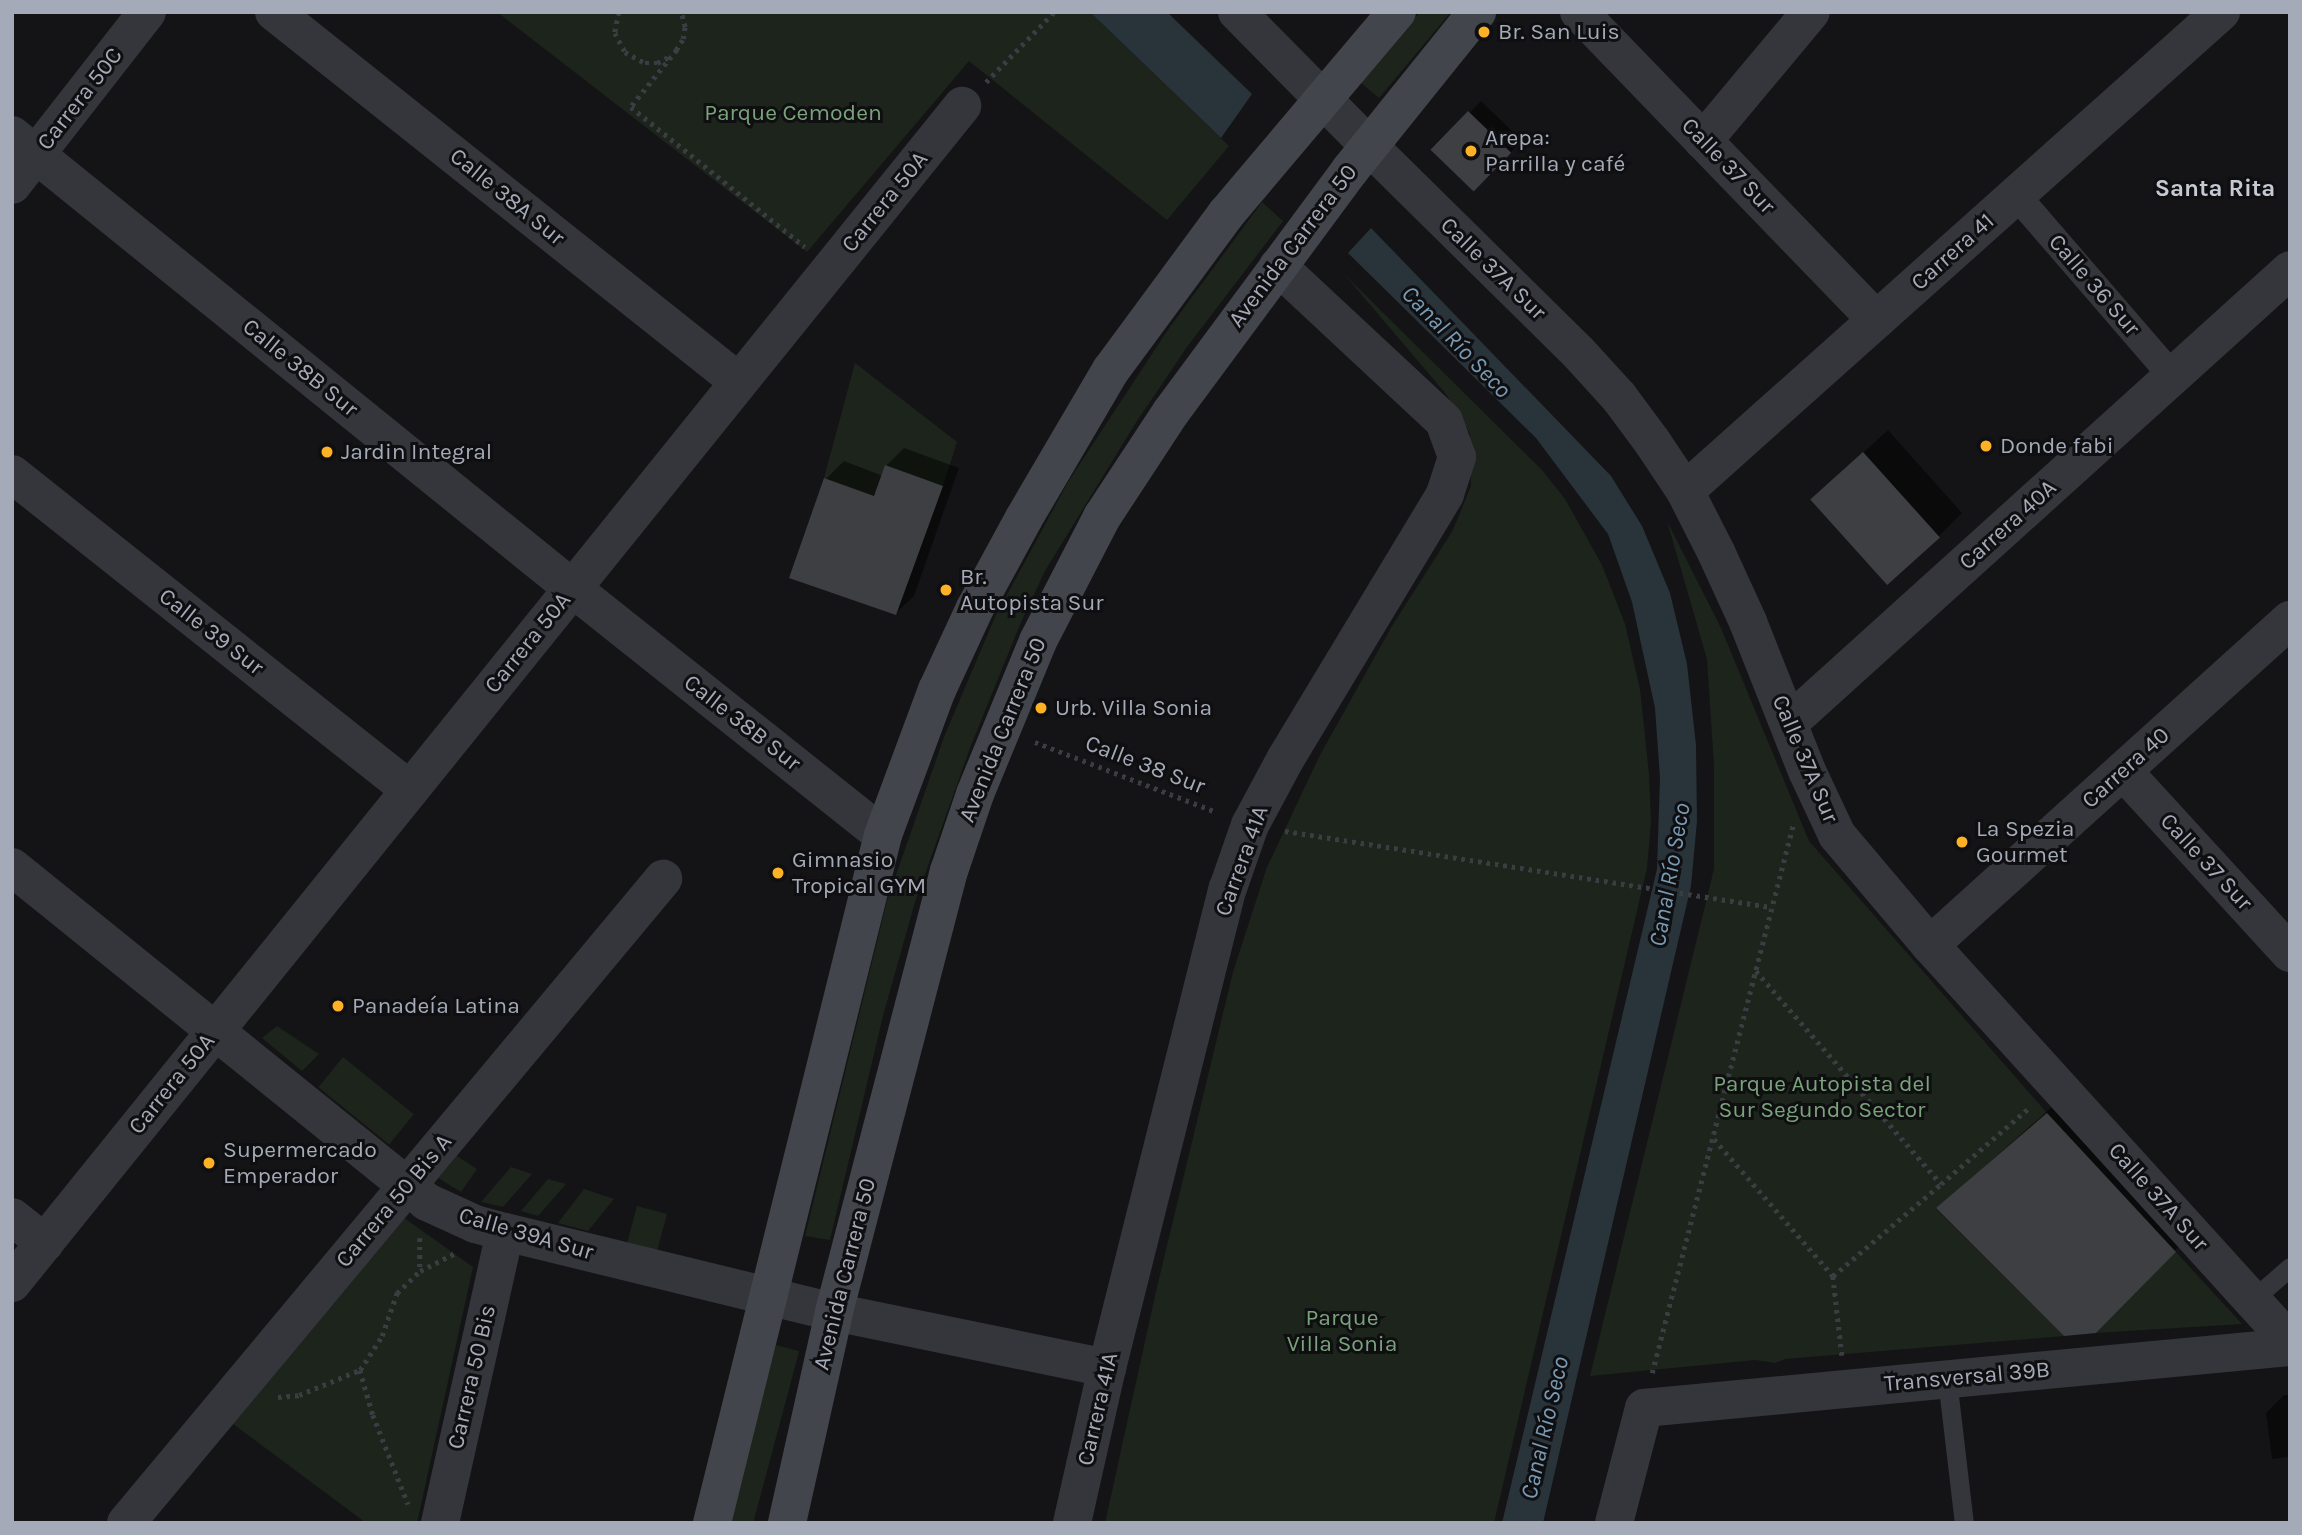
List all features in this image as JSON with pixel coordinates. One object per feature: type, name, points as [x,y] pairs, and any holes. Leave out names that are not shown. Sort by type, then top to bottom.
[{"type":"main road","points":[[712,1523],[766,1296],[883,835],[937,690],[975,608],[1111,370],[1260,172],[1396,12]]},
{"type":"main road","name":"Avenida Carrera 50","points":[[787,1523],[834,1312],[948,871],[1006,716],[1063,589],[1102,517],[1171,412],[1359,158],[1477,12]]},
{"type":"street","name":"Carrera 50C","points":[[12,185],[24,145],[147,12]]},
{"type":"street","name":"Calle 38A Sur","points":[[274,12],[739,382]]},
{"type":"street","points":[[1237,12],[1314,110],[1359,158]]},
{"type":"street","name":"Calle 37 Sur","points":[[1579,12],[1876,320]]},
{"type":"street","points":[[1703,141],[1811,12]]},
{"type":"street","name":"Carrera 41","points":[[1685,491],[2221,12]]},
{"type":"street","name":"Carrera 50A","points":[[12,1283],[962,106]]},
{"type":"street","name":"Calle 38B Sur","points":[[24,145],[572,588],[883,835]]},
{"type":"street","name":"Calle 37A Sur","points":[[1359,158],[1578,352],[1619,397],[1685,491],[1722,564],[1807,771],[1837,835],[1930,945],[2290,1345]]},
{"type":"street","name":"Calle 36 Sur","points":[[2016,195],[2172,376]]},
{"type":"street","name":"Carrera 41A","points":[[1072,1523],[1107,1368],[1228,888],[1250,825],[1286,758],[1445,494],[1457,457],[1444,421],[1278,266]]},
{"type":"street","name":"Carrera 40A","points":[[1789,723],[2290,270]]},
{"type":"street","name":"Calle 39 Sur","points":[[12,474],[410,790]]},
{"type":"street","name":"Carrera 40","points":[[1930,945],[2290,620]]},
{"type":"street","name":"Calle 37 Sur","points":[[2123,771],[2290,953]]},
{"type":"street","name":"Calle 39A Sur","points":[[12,867],[406,1187],[453,1215],[505,1232],[834,1312],[1107,1368]]},
{"type":"street","name":"Carrera 50 Bis A","points":[[126,1523],[663,879]]},
{"type":"street","points":[[12,1217],[45,1243]]},
{"type":"street","name":"Carrera 50 Bis","points":[[426,1519],[505,1232]]},
{"type":"street","name":"Transversal 39B","points":[[1643,1408],[2290,1345]]},
{"type":"street","points":[[1614,1523],[1643,1408]]},
{"type":"lane","points":[[2252,1300],[2290,1267]]},
{"type":"lane","points":[[1947,1379],[1964,1523]]},
{"type":"path","points":[[619,12],[615,33],[619,44],[634,59],[657,63],[677,50]]},
{"type":"path","points":[[681,12],[685,27],[677,50],[631,107],[832,268]]},
{"type":"path","points":[[962,106],[1054,12]]},
{"type":"path","name":"Calle 38 Sur","points":[[1027,738],[1250,825],[1772,907]]},
{"type":"path","points":[[1643,1408],[1793,823]]},
{"type":"path","points":[[1755,971],[1941,1184]]},
{"type":"path","points":[[1833,1276],[2056,1084]]},
{"type":"path","points":[[1714,1139],[1833,1276],[1846,1389]]},
{"type":"path","points":[[231,1396],[299,1395],[360,1370],[382,1336],[397,1293],[420,1271],[505,1232]]},
{"type":"path","points":[[360,1370],[373,1415],[426,1519]]},
{"type":"green space","name":"Parque Cemoden","points":[[497,12],[1090,12],[1229,146],[1167,220],[969,61],[807,252]]},
{"type":"green space","points":[[1420,12],[1451,12],[1379,98],[1361,83]]},
{"type":"green space","points":[[1262,202],[1283,221],[1187,347],[1135,424],[1045,571],[1021,622],[970,748],[915,902],[883,1016],[830,1240],[805,1236],[887,901],[944,737],[995,617],[1068,482],[1167,331]]},
{"type":"green space","name":"Parque Villa Sonia","points":[[1344,274],[1542,470],[1565,499],[1602,565],[1625,624],[1640,689],[1651,822],[1647,868],[1494,1523],[1105,1523],[1157,1287],[1233,972],[1267,867],[1320,755],[1392,626],[1453,530],[1471,486],[1470,433],[1446,394]]},
{"type":"green space","points":[[855,363],[957,442],[943,486],[885,466],[874,496],[824,478]]},
{"type":"green space","name":"Parque Autopista del Sur Segundo Sector","points":[[1667,521],[1721,628],[1809,841],[2047,1113],[1936,1209],[2064,1336],[1785,1359],[1775,1363],[1755,1360],[1590,1376],[1714,869],[1714,766],[1707,659]]},
{"type":"green space","points":[[277,1026],[319,1054],[302,1071],[262,1038]]},
{"type":"green space","points":[[343,1057],[414,1114],[389,1145],[318,1087]]},
{"type":"green space","points":[[457,1156],[477,1169],[461,1192],[438,1178]]},
{"type":"green space","points":[[511,1167],[532,1174],[503,1207],[481,1202]]},
{"type":"green space","points":[[548,1179],[566,1184],[538,1216],[521,1211]]},
{"type":"green space","points":[[584,1189],[614,1199],[588,1231],[558,1223]]},
{"type":"green space","points":[[637,1206],[667,1214],[657,1252],[627,1244]]},
{"type":"green space","points":[[400,1215],[473,1267],[417,1523],[366,1523],[229,1421]]},
{"type":"green space","points":[[2176,1252],[2242,1324],[2096,1333]]},
{"type":"green space","points":[[776,1345],[799,1351],[753,1523],[729,1521]]},
{"type":"water","points":[[1090,12],[1167,12],[1252,94],[1221,138]]},
{"type":"water","name":"Canal Río Seco","points":[[1371,228],[1611,476],[1642,526],[1670,593],[1687,664],[1696,745],[1697,821],[1691,886],[1543,1523],[1502,1523],[1657,869],[1660,778],[1655,708],[1632,602],[1608,534],[1536,438],[1348,253]]},
{"type":"building","name":"Arepa: Parrilla y café","points":[[1468,111],[1511,153],[1474,192],[1430,150]]},
{"type":"building","points":[[1863,452],[1940,537],[1887,585],[1810,500]]},
{"type":"building","points":[[885,465],[943,486],[896,615],[789,578],[824,478],[874,496]]},
{"type":"building","points":[[2047,1113],[2176,1252],[2096,1333],[2064,1336],[1936,1208]]},
{"type":"place","name":"Br. San Luis","points":[[1484,32]]},
{"type":"place","name":"Arepa: Parrilla y café","points":[[1471,151]]},
{"type":"place","name":"Donde fabi","points":[[1986,446]]},
{"type":"place","name":"Jardin Integral","points":[[327,452]]},
{"type":"place","name":"Br. Autopista Sur","points":[[946,590]]},
{"type":"place","name":"Urb. Villa Sonia","points":[[1041,708]]},
{"type":"place","name":"La Spezia Gourmet","points":[[1962,842]]},
{"type":"place","name":"Gimnasio Tropical GYM","points":[[778,873]]},
{"type":"place","name":"Panadeía Latina","points":[[338,1006]]},
{"type":"place","name":"Supermercado Emperador","points":[[209,1163]]},
{"type":"district","name":"Santa Rita","points":[[2215,189]]}]
